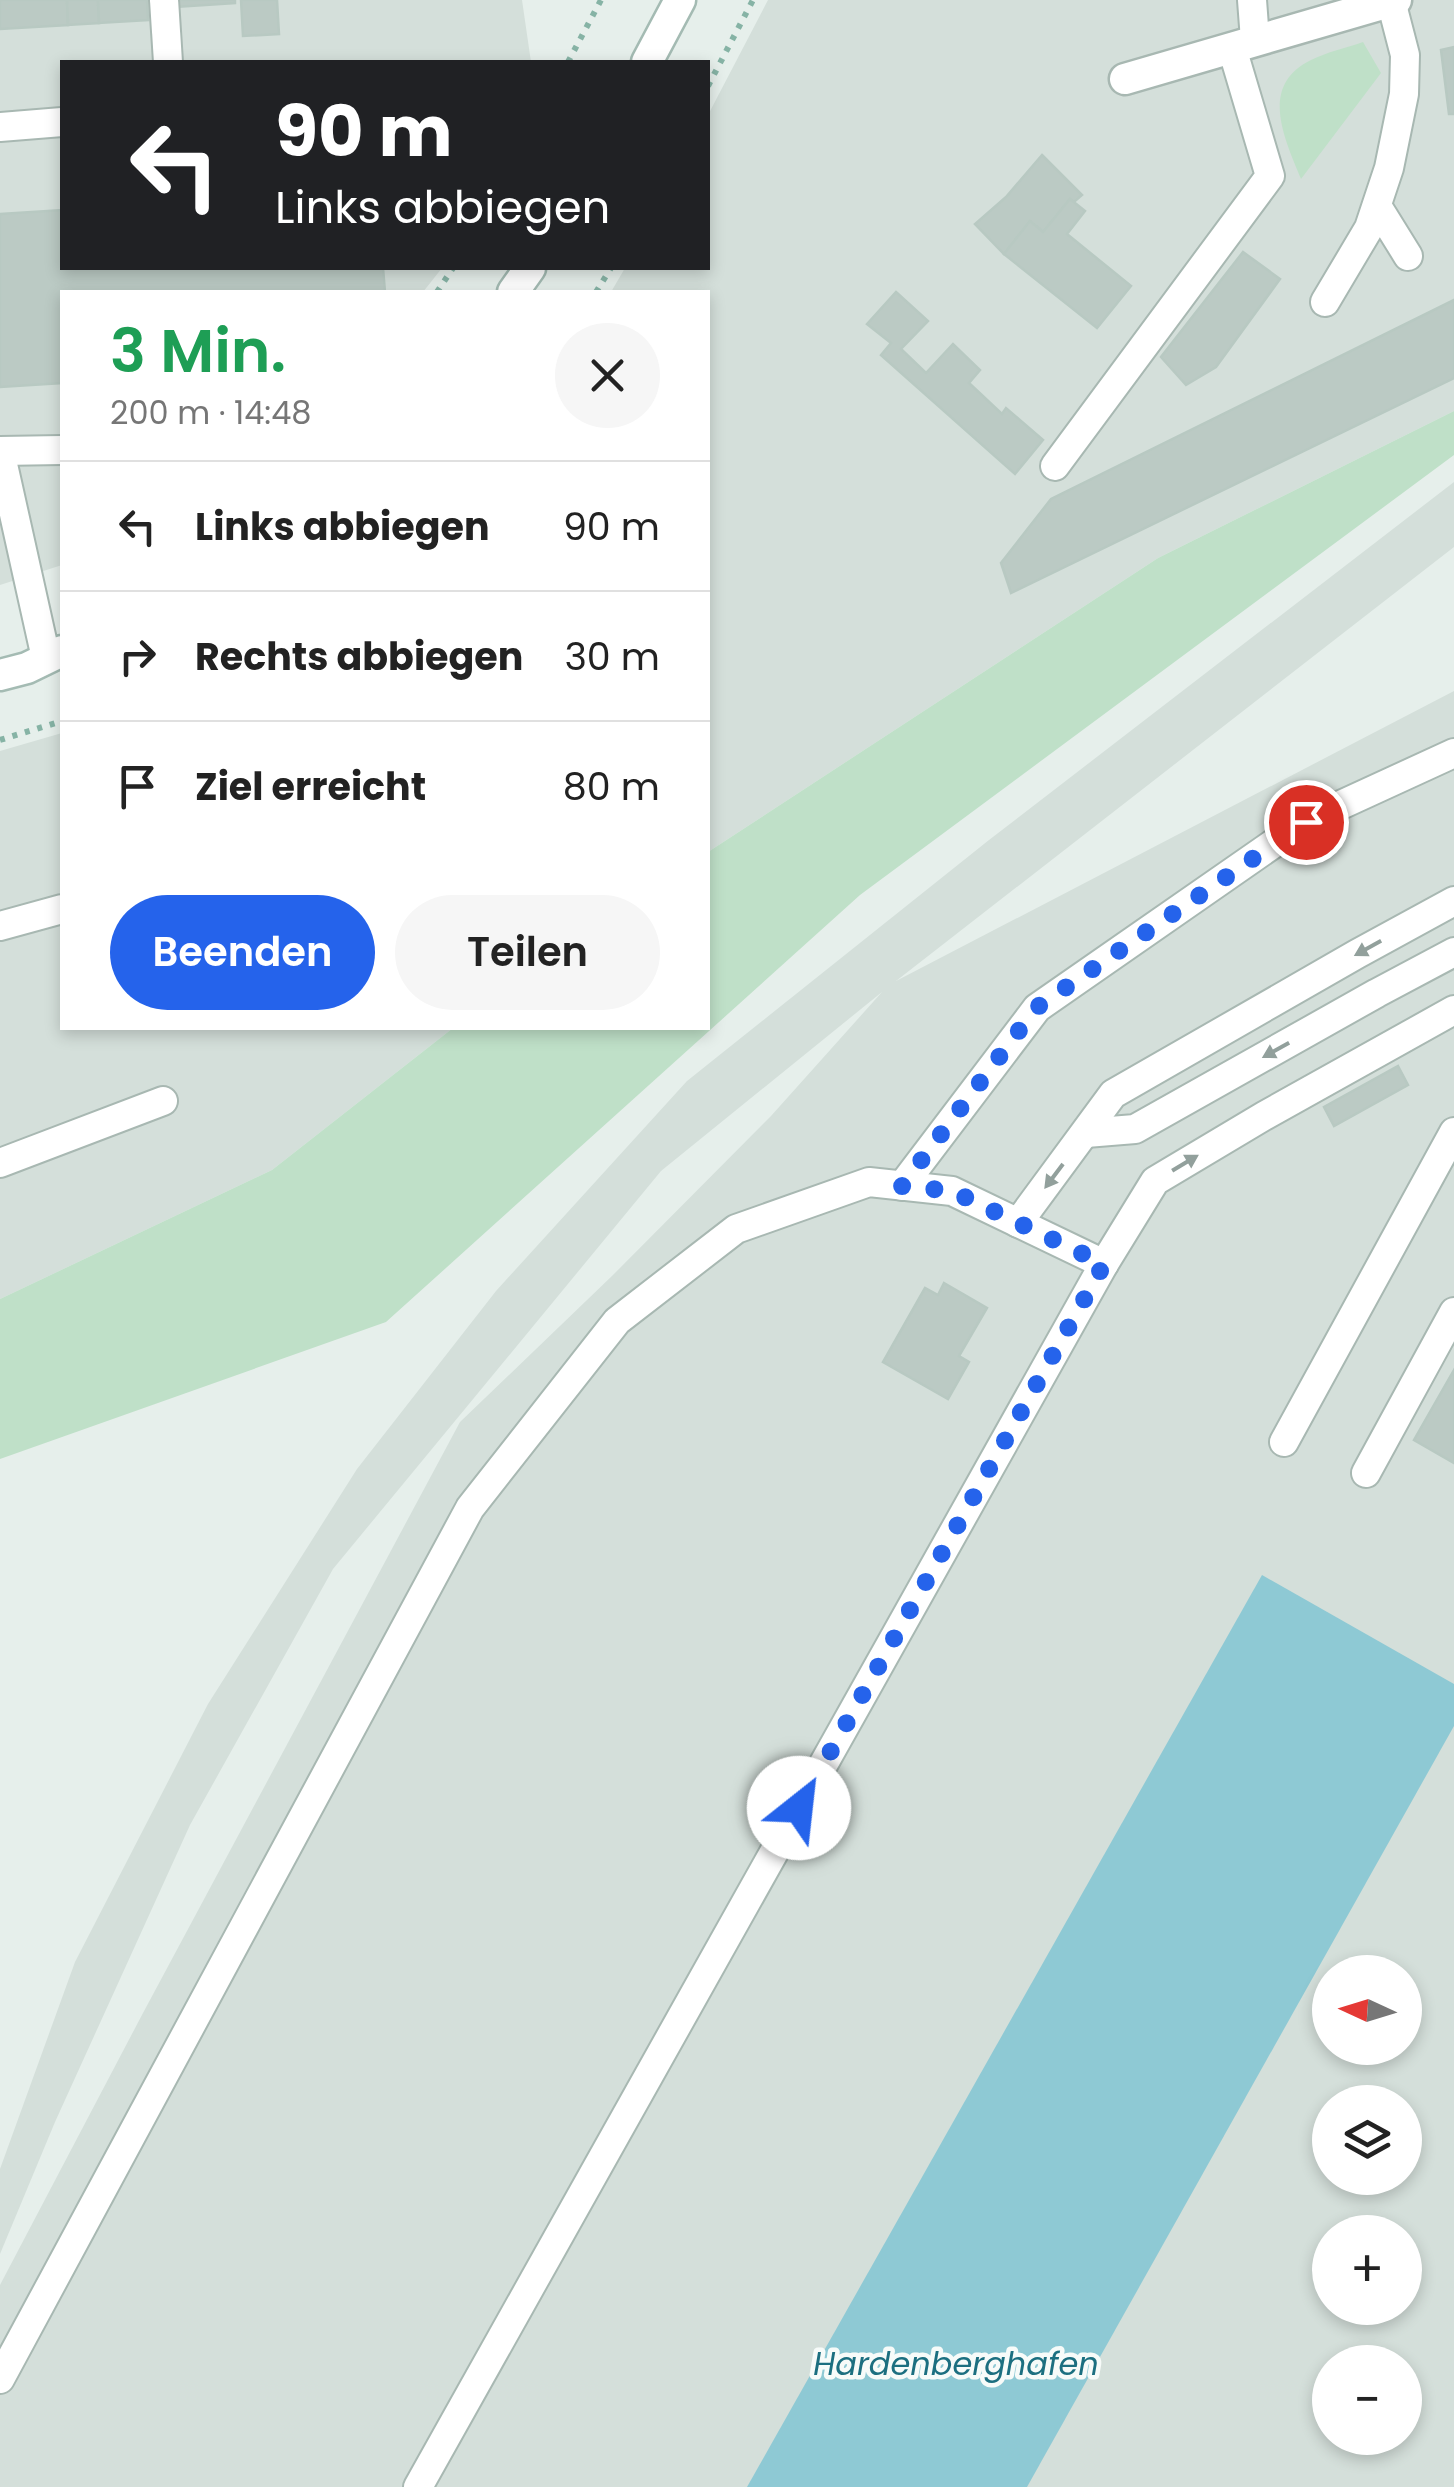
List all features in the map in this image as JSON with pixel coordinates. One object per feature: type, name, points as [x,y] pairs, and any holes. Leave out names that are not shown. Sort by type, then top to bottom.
[{"type":"street","points":[[649,60],[680,0]]},
{"type":"street","points":[[1125,79],[1394,1]]},
{"type":"street","points":[[0,675],[28,668],[54,654]]},
{"type":"lane","points":[[164,0],[168,60]]},
{"type":"lane","points":[[1055,466],[1270,176],[1244,44],[1252,0]]},
{"type":"lane","points":[[1324,302],[1369,228],[1388,168],[1404,94],[1405,55],[1394,1]]},
{"type":"lane","points":[[0,127],[60,122]]},
{"type":"lane","points":[[1378,206],[1408,256]]},
{"type":"lane","points":[[54,654],[0,451],[60,450]]},
{"type":"lane","points":[[902,1186],[1036,1008],[1306,822],[1454,753]]},
{"type":"lane","points":[[1018,1223],[1113,1094],[1454,901]]},
{"type":"lane","points":[[0,926],[60,910]]},
{"type":"lane","points":[[1086,1133],[1135,1129],[1454,952]]},
{"type":"lane","points":[[418,2487],[1154,1181],[1454,1010]]},
{"type":"lane","points":[[0,1162],[163,1101]]},
{"type":"lane","points":[[1284,1442],[1454,1132]]},
{"type":"lane","points":[[0,2379],[470,1508],[617,1321],[736,1229],[869,1182],[952,1191],[1104,1264]]},
{"type":"lane","points":[[1366,1473],[1454,1312]]},
{"type":"path","points":[[569,60],[601,0]]},
{"type":"path","points":[[710,82],[753,0]]},
{"type":"path","points":[[0,740],[60,723]]},
{"type":"shaded area","points":[[0,0],[522,0],[531,60],[60,60],[60,270],[440,270],[425,290],[60,290],[60,566],[0,585]]},
{"type":"shaded area","points":[[768,0],[1454,0],[1454,411],[1158,558],[710,851],[710,290],[612,290],[624,270],[710,270],[710,111]]},
{"type":"shaded area","points":[[1454,482],[1454,547],[896,981],[1454,691],[1454,2487],[0,2487],[0,2285],[460,1422],[771,1116],[882,992],[661,1171],[333,1569],[190,1825],[55,2122],[0,2254],[0,2169],[75,1962],[208,1704],[357,1469],[496,1291],[687,1081],[989,840]]},
{"type":"shaded area","points":[[60,734],[60,1030],[450,1030],[272,1170],[0,1299],[0,751]]},
{"type":"green space","points":[[1363,42],[1381,73],[1301,179],[1280,114],[1285,84],[1311,60]]},
{"type":"green space","points":[[1454,411],[1454,455],[860,895],[386,1322],[0,1459],[0,1299],[272,1170],[450,1030],[710,1030],[710,851],[1158,558]]},
{"type":"water","name":"Hardenberghafen","points":[[1262,1575],[1454,1684],[1454,1726],[1326,1955],[1312,1955],[1312,1979],[1027,2487],[747,2487]]},
{"type":"building","points":[[0,0],[67,0],[68,25],[0,29]]},
{"type":"building","points":[[67,0],[98,0],[99,23],[68,25]]},
{"type":"building","points":[[98,0],[147,0],[148,20],[99,23]]},
{"type":"building","points":[[175,0],[235,0],[235,3],[176,7]]},
{"type":"building","points":[[241,0],[277,0],[279,34],[243,36]]},
{"type":"building","points":[[1454,47],[1454,114],[1449,114],[1441,50]]},
{"type":"building","points":[[1042,155],[1082,195],[1074,202],[1070,199],[1043,232],[1030,221],[1004,254],[975,224],[1006,197]]},
{"type":"building","points":[[1070,199],[1085,211],[1067,234],[1131,286],[1097,328],[1004,254],[1030,221],[1043,232]]},
{"type":"building","points":[[60,210],[60,270],[383,270],[385,290],[60,290],[60,383],[0,387],[0,214]]},
{"type":"building","points":[[1243,252],[1280,279],[1216,367],[1186,385],[1161,357]]},
{"type":"building","points":[[896,292],[928,321],[901,349],[926,373],[953,344],[980,370],[969,383],[1002,414],[1006,408],[1043,440],[1015,474],[881,355],[891,343],[867,324]]},
{"type":"building","points":[[1454,300],[1454,378],[1011,593],[1001,563],[1051,499]]},
{"type":"building","points":[[1398,1066],[1408,1085],[1334,1126],[1324,1107]]},
{"type":"building","points":[[944,1283],[987,1308],[959,1356],[969,1362],[948,1399],[883,1362],[925,1288],[938,1295]]},
{"type":"building","points":[[1454,1370],[1454,1463],[1414,1440]]},
{"type":"route","points":[[799,1808],[1104,1264],[952,1191],[902,1186],[1036,1008],[1306,822]]}]
